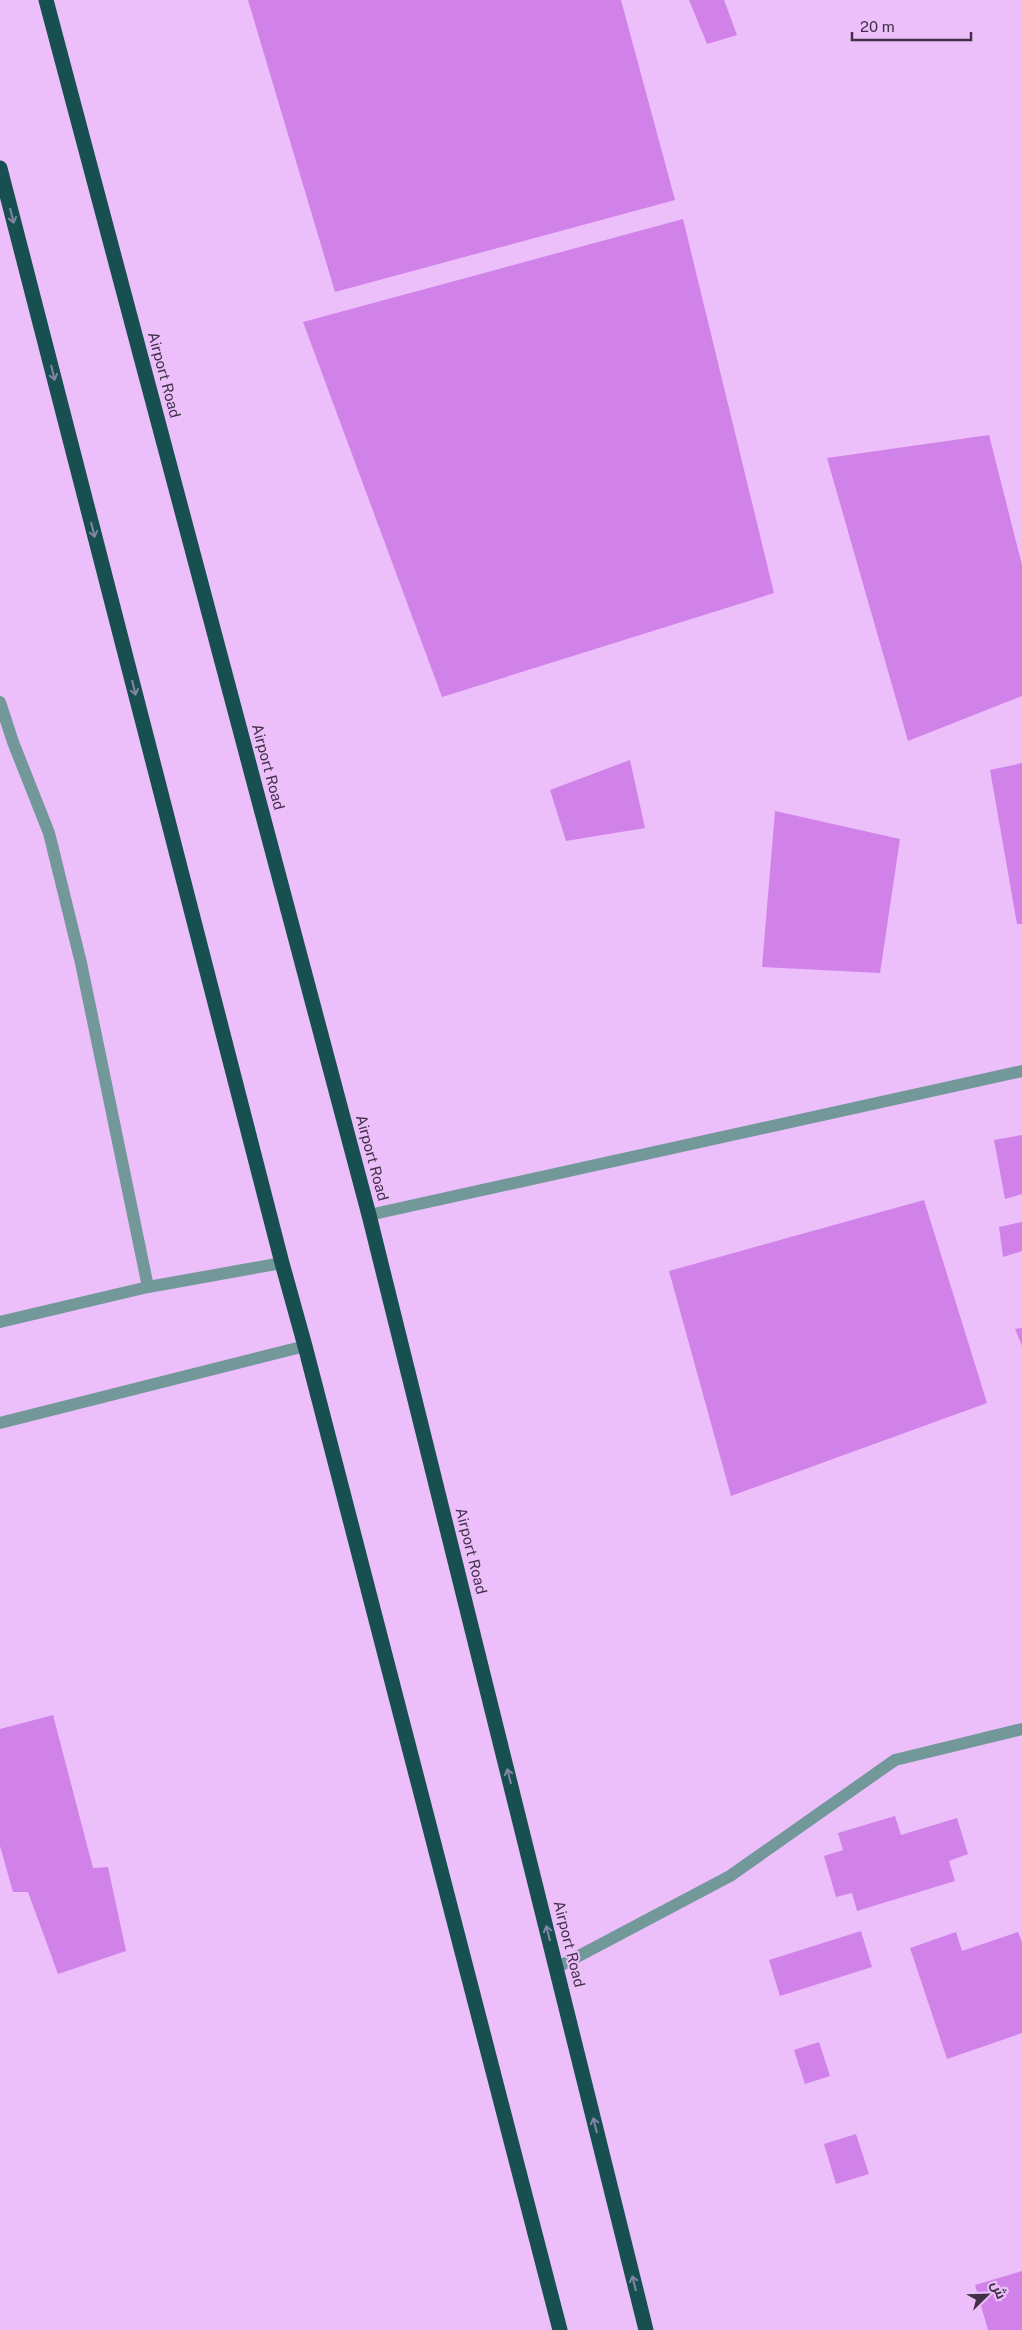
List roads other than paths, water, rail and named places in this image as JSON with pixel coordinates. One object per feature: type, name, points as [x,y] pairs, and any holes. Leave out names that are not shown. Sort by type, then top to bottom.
[{"type":"highway","name":"Airport Road","points":[[46,0],[369,1215],[646,2330]]},
{"type":"highway","points":[[0,168],[282,1263],[560,2330]]},
{"type":"street","points":[[0,702],[6,744],[49,833],[79,954],[148,1287]]},
{"type":"street","points":[[369,1215],[1022,1070]]},
{"type":"street","points":[[0,1322],[148,1287],[282,1263]]},
{"type":"street","points":[[0,1423],[305,1346]]},
{"type":"street","points":[[556,1968],[730,1876],[896,1760],[1022,1729]]}]
